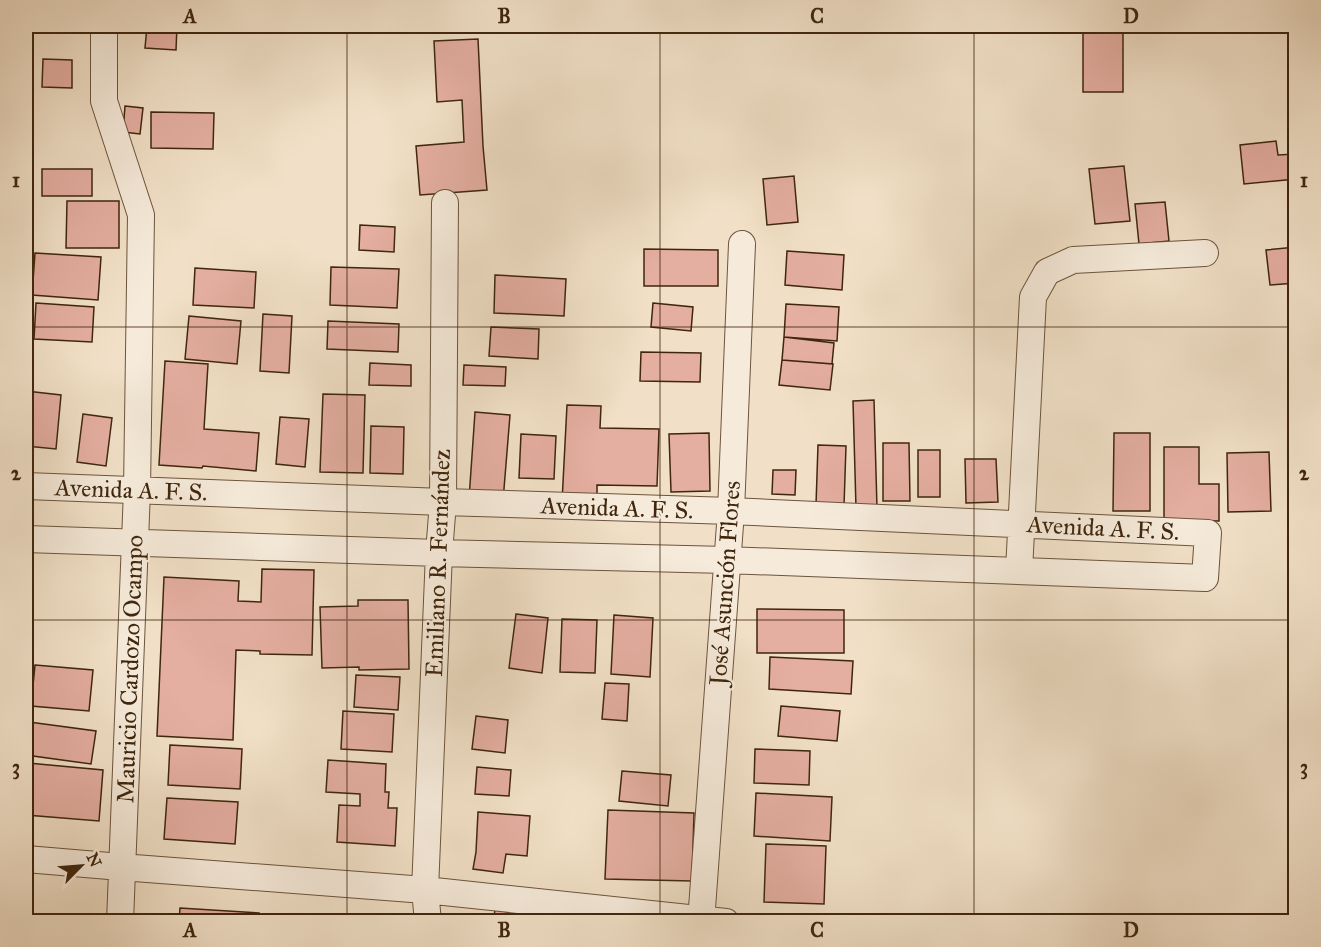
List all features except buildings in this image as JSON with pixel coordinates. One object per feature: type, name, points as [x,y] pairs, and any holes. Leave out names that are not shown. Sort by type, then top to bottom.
[{"type":"street","name":"Mauricio Cardozo Ocampo","points":[[104,26],[104,101],[141,215],[137,490],[120,921]]},
{"type":"street","name":"Emiliano R. Fernández","points":[[428,921],[425,890],[443,502],[445,203]]},
{"type":"street","name":"José Asunción Flores","points":[[710,921],[742,244]]},
{"type":"street","points":[[1019,571],[1033,297],[1047,272],[1073,260],[1205,253]]},
{"type":"street","name":"Avenida A. F. S.","points":[[26,486],[731,511],[1208,532],[1205,578],[727,560],[26,539]]},
{"type":"street","points":[[26,859],[425,890],[710,921]]}]
